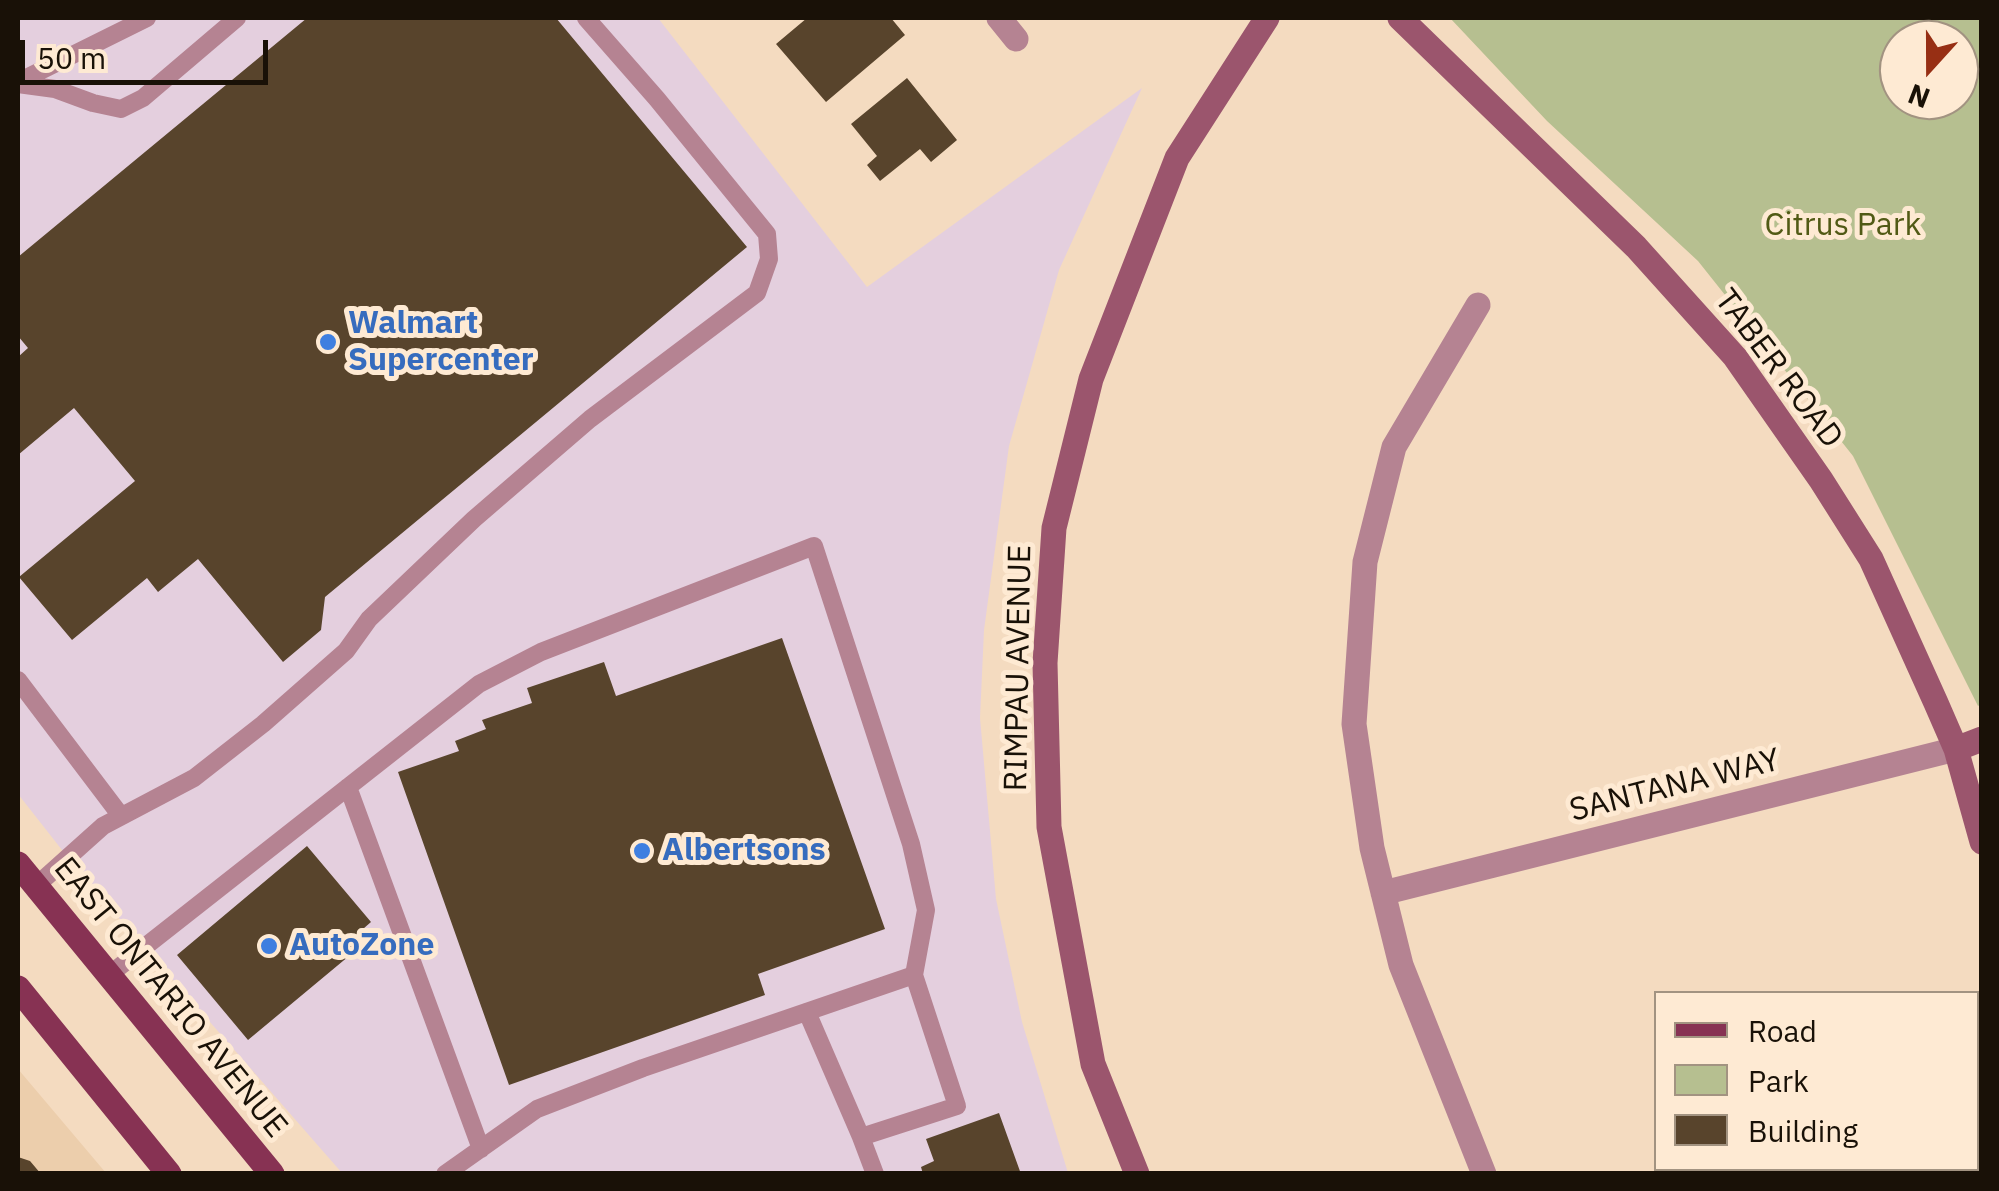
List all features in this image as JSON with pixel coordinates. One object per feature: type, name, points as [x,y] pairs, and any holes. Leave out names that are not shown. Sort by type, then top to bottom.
[{"type":"main road","name":"RIMPAU AVENUE","points":[[1137,1174],[1093,1064],[1049,827],[1044,663],[1054,528],[1091,379],[1177,158],[1267,18]]},
{"type":"main road","name":"TABER ROAD","points":[[1400,18],[1636,247],[1735,357],[1871,559],[1956,749],[1982,842]]},
{"type":"main road","name":"SANTANA WAY","points":[[1956,749],[1982,739]]},
{"type":"main road","name":"EAST ONTARIO AVENUE","points":[[18,864],[272,1174]]},
{"type":"main road","points":[[20,995],[169,1174]]},
{"type":"street","points":[[999,18],[1016,39]]},
{"type":"street","points":[[1478,305],[1394,448],[1365,562],[1354,724],[1372,848],[1401,965],[1484,1174]]},
{"type":"street","name":"SANTANA WAY","points":[[1383,893],[1956,749]]},
{"type":"lane","points":[[18,83],[147,18]]},
{"type":"lane","points":[[18,83],[121,108],[144,98],[238,18]]},
{"type":"lane","points":[[36,886],[103,826],[194,778],[263,724],[346,651],[369,619],[474,519],[590,419],[757,292],[769,259],[766,234],[658,99],[586,18]]},
{"type":"lane","points":[[109,975],[479,684],[541,652],[814,546],[911,844],[926,910],[914,975],[957,1106],[861,1137]]},
{"type":"lane","points":[[18,680],[121,816]]},
{"type":"lane","points":[[348,787],[481,1149]]},
{"type":"lane","points":[[444,1174],[536,1109],[642,1068],[914,975]]},
{"type":"lane","points":[[807,1012],[875,1174]]},
{"type":"shaded area","points":[[18,18],[658,18],[867,287],[1142,88],[1059,270],[1009,446],[984,630],[980,718],[996,899],[1022,1022],[1068,1173],[342,1173],[84,878],[18,794]]},
{"type":"shaded area","points":[[18,1069],[106,1173],[18,1173]]},
{"type":"green space","name":"Citrus Park","points":[[1450,18],[1981,18],[1978,706],[1853,456],[1698,261],[1547,121]]},
{"type":"building","name":"Walmart Supercenter","points":[[307,18],[556,18],[747,247],[325,597],[321,630],[283,662],[198,559],[158,592],[147,578],[72,640],[19,577],[135,481],[74,408],[18,455],[18,357],[28,348],[18,336],[18,257]]},
{"type":"building","points":[[807,18],[891,18],[905,35],[826,102],[776,44]]},
{"type":"building","points":[[907,78],[957,140],[931,162],[920,149],[880,181],[867,165],[877,156],[851,124]]},
{"type":"building","name":"Albertsons","points":[[782,638],[885,929],[758,974],[765,995],[509,1085],[398,772],[459,751],[455,741],[486,729],[482,720],[532,703],[527,688],[604,662],[616,696]]},
{"type":"building","name":"AutoZone","points":[[307,846],[371,922],[348,942],[355,951],[248,1040],[177,955]]},
{"type":"building","points":[[999,1113],[1021,1174],[923,1174],[921,1167],[934,1161],[926,1139]]},
{"type":"building","points":[[18,1157],[30,1161],[41,1174],[18,1174]]},
{"type":"place","name":"Walmart Supercenter","points":[[328,342]]},
{"type":"place","name":"Albertsons","points":[[642,851]]},
{"type":"place","name":"AutoZone","points":[[269,946]]}]
